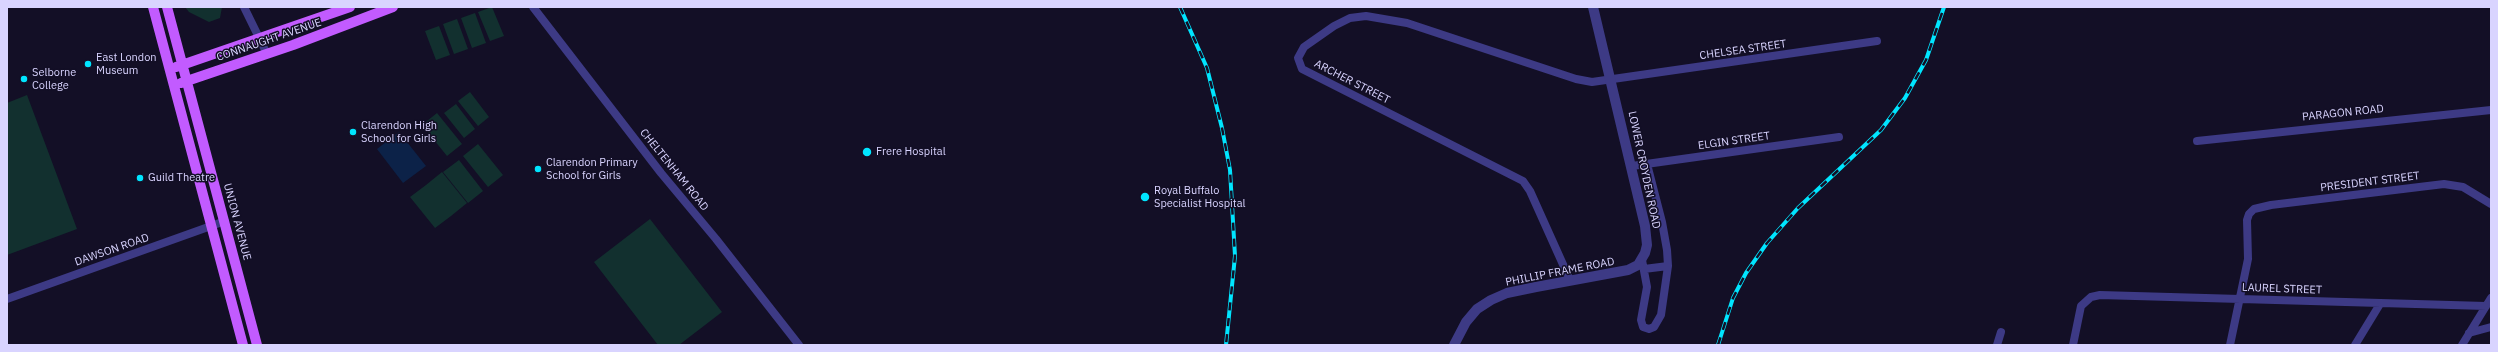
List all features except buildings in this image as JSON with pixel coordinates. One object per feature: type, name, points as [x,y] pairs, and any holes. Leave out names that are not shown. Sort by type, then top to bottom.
[{"type":"main road","points":[[153,7],[243,345]]},
{"type":"main road","name":"UNION AVENUE","points":[[167,7],[257,345]]},
{"type":"main road","name":"CONNAUGHT AVENUE","points":[[169,68],[260,39],[350,7]]},
{"type":"main road","name":"CONNAUGHT AVENUE","points":[[174,85],[267,54],[393,7]]},
{"type":"street","points":[[244,7],[267,54]]},
{"type":"street","name":"CHELTENHAM ROAD","points":[[533,7],[661,174],[716,239],[799,345]]},
{"type":"street","name":"LOWER CROYDEN ROAD","points":[[1593,7],[1612,80],[1647,235],[1647,245],[1643,264],[1646,298],[1641,320],[1644,327],[1649,328],[1654,327],[1661,315],[1668,266],[1662,222],[1647,164]]},
{"type":"street","name":"ARCHER STREET","points":[[1570,280],[1530,192],[1523,181],[1312,75],[1302,69],[1298,58],[1310,42],[1334,26],[1350,18],[1366,16],[1407,23],[1584,81],[1612,80]]},
{"type":"street","name":"CHELSEA STREET","points":[[1612,80],[1877,41]]},
{"type":"street","name":"PARAGON ROAD","points":[[2197,141],[2491,110]]},
{"type":"street","name":"ELGIN STREET","points":[[1632,166],[1838,137]]},
{"type":"street","name":"PRESIDENT STREET","points":[[2240,298],[2248,259],[2246,226],[2249,214],[2261,207],[2444,184],[2463,188],[2491,204]]},
{"type":"street","name":"DAWSON ROAD","points":[[7,299],[225,221]]},
{"type":"street","points":[[1643,264],[1668,266]]},
{"type":"street","name":"PHILLIP FRAME ROAD","points":[[1454,345],[1466,322],[1477,309],[1506,293],[1628,270],[1643,264]]},
{"type":"street","name":"LAUREL STREET","points":[[2072,345],[2081,306],[2091,297],[2100,295],[2486,306]]},
{"type":"street","points":[[2230,345],[2240,298]]},
{"type":"street","points":[[2462,345],[2491,298]]},
{"type":"street","points":[[2355,345],[2380,304]]},
{"type":"street","points":[[2469,333],[2491,327]]},
{"type":"street","points":[[1997,345],[2001,332]]},
{"type":"green space","points":[[185,7],[222,7],[220,18],[209,22],[189,12]]},
{"type":"green space","points":[[492,7],[504,36],[490,41],[478,12]]},
{"type":"green space","points":[[475,13],[486,43],[472,48],[461,18]]},
{"type":"green space","points":[[457,19],[468,49],[454,54],[443,24]]},
{"type":"green space","points":[[439,26],[450,55],[436,60],[425,31]]},
{"type":"green space","points":[[470,92],[489,117],[478,126],[458,101]]},
{"type":"green space","points":[[27,95],[77,229],[7,255],[7,103]]},
{"type":"green space","points":[[456,104],[475,129],[464,138],[444,113]]},
{"type":"green space","points":[[437,113],[462,144],[447,156],[422,125]]},
{"type":"green space","points":[[478,144],[503,175],[488,187],[463,156]]},
{"type":"green space","points":[[459,160],[483,191],[468,203],[443,172]]},
{"type":"green space","points":[[442,172],[467,203],[451,216],[426,185]]},
{"type":"green space","points":[[426,185],[451,216],[435,228],[410,197]]},
{"type":"green space","points":[[650,219],[722,312],[679,345],[658,345],[594,262]]},
{"type":"water","points":[[399,132],[426,166],[403,183],[377,149]]},
{"type":"railway","points":[[1180,7],[1207,68],[1222,128],[1230,170],[1235,256],[1226,345]]},
{"type":"railway","points":[[1718,345],[1733,298],[1746,273],[1767,243],[1798,208],[1881,130],[1905,98],[1926,60],[1944,7]]},
{"type":"place","name":"East London Museum","points":[[88,64]]},
{"type":"place","name":"Selborne College","points":[[24,79]]},
{"type":"place","name":"Clarendon High School for Girls","points":[[353,132]]},
{"type":"place","name":"Frere Hospital","points":[[867,152]]},
{"type":"place","name":"Clarendon Primary School for Girls","points":[[538,169]]},
{"type":"place","name":"Guild Theatre","points":[[140,178]]},
{"type":"place","name":"Royal Buffalo Specialist Hospital","points":[[1145,197]]}]
